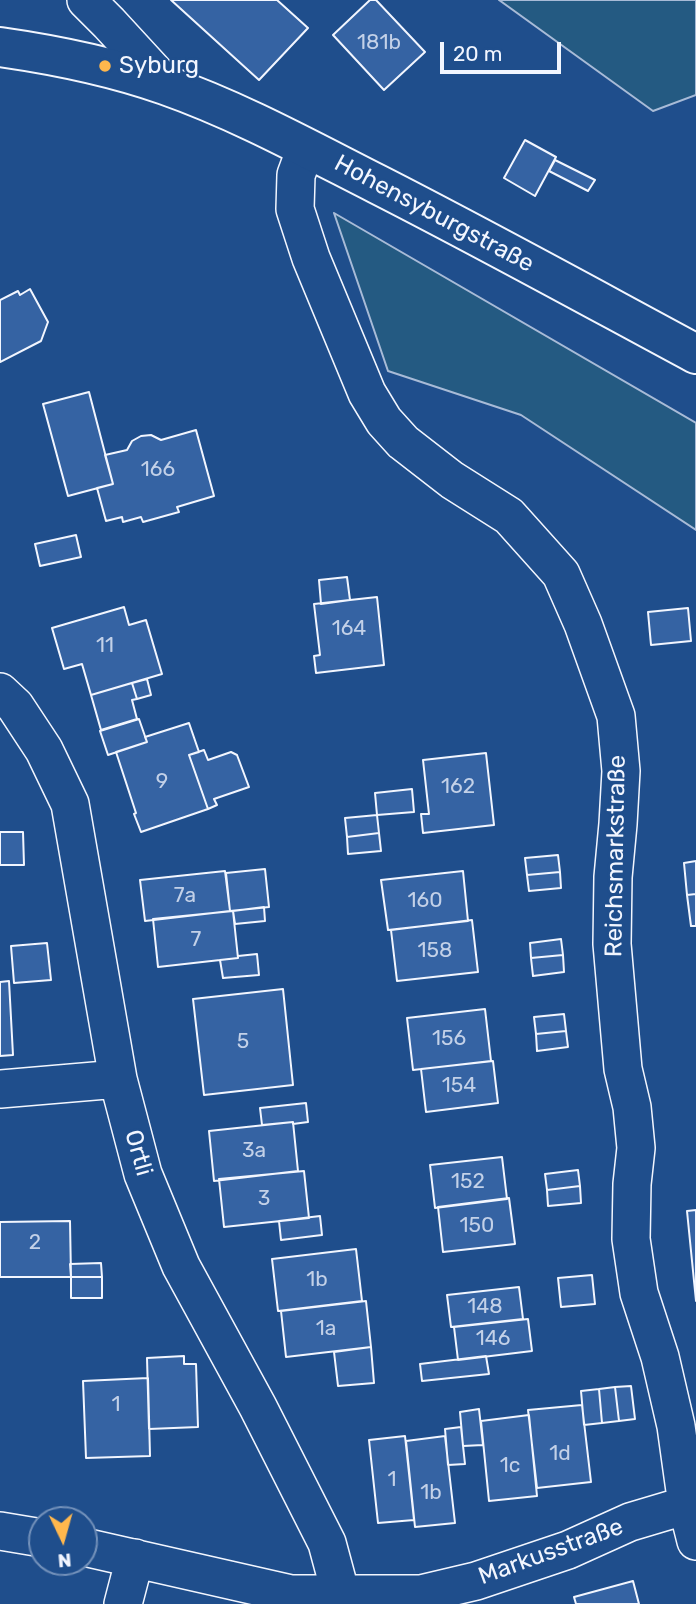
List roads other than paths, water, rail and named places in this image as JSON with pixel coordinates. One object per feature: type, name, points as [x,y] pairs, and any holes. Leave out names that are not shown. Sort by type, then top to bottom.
[{"type":"street","name":"Hohensyburgstraße","points":[[86,0],[166,85]]},
{"type":"street","name":"Hohensyburgstraße","points":[[0,47],[105,66],[215,104],[443,218],[696,355]]},
{"type":"street","name":"Reichsmarkstraße","points":[[306,148],[296,175],[295,209],[311,258],[367,393],[384,421],[402,442],[452,480],[509,516],[561,575],[583,624],[616,716],[621,771],[613,877],[612,944],[623,1069],[632,1107],[636,1148],[631,1239],[639,1293],[660,1357],[676,1426],[687,1505],[696,1541]]},
{"type":"street","name":"Ortli","points":[[0,692],[15,706],[44,750],[70,804],[118,1079],[143,1174],[181,1266],[258,1407],[327,1543],[341,1595]]},
{"type":"street","points":[[0,1088],[118,1079]]},
{"type":"street","name":"Markusstraße","points":[[98,1550],[291,1594],[421,1594],[476,1581],[568,1550],[630,1522],[687,1505]]},
{"type":"street","points":[[0,1531],[28,1536]]},
{"type":"street","points":[[123,1604],[135,1559]]},
{"type":"place","name":"Syburg","points":[[105,66]]}]
